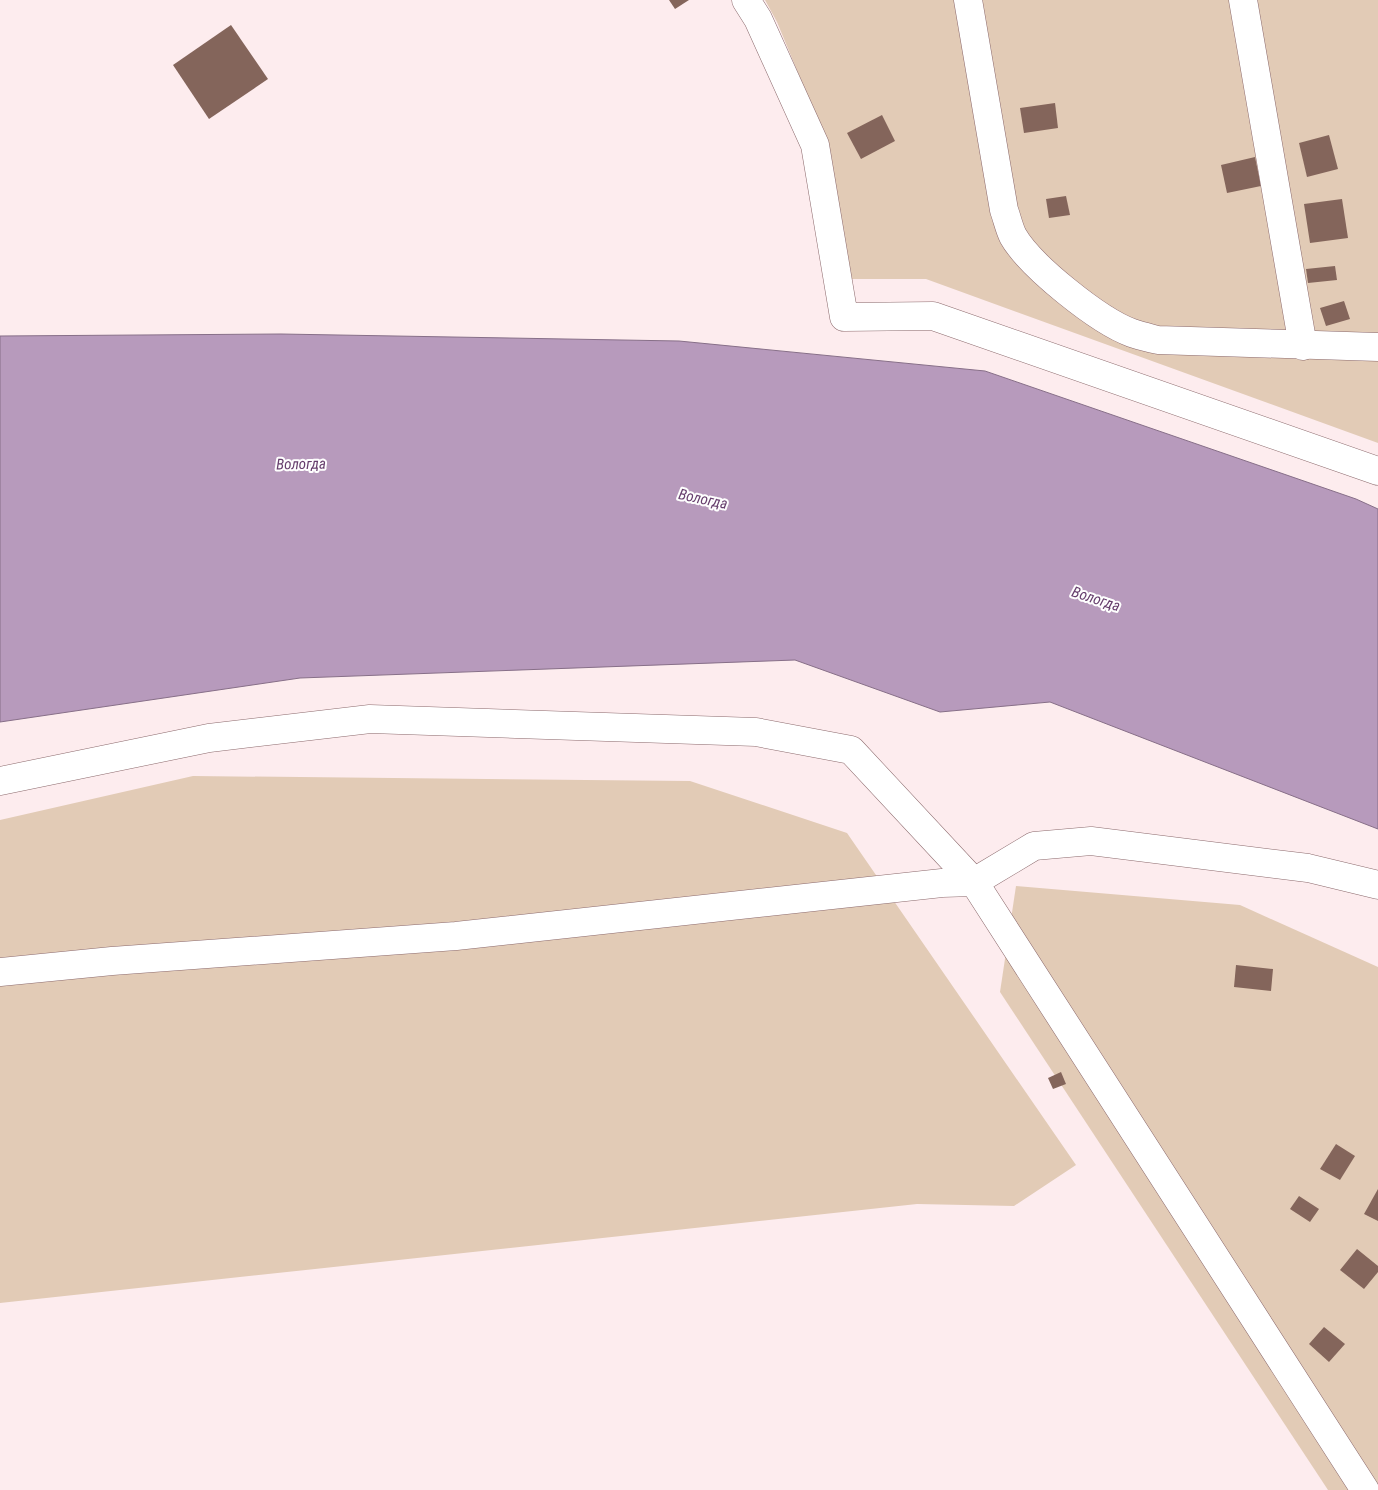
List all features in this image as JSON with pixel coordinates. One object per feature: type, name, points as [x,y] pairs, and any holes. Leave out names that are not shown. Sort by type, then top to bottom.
[{"type":"street","points":[[746,0],[758,19],[815,145],[844,317],[933,316],[1378,471]]},
{"type":"street","points":[[968,0],[1004,210],[1013,236],[1029,256],[1065,290],[1107,321],[1132,333],[1158,340],[1303,346],[1378,346]]},
{"type":"street","points":[[1243,0],[1303,346]]},
{"type":"street","points":[[0,781],[209,738],[370,719],[756,732],[851,750],[974,882],[1365,1490]]},
{"type":"street","points":[[0,972],[112,961],[456,936],[932,884],[974,882],[1034,846],[1091,841],[1308,868],[1378,886]]},
{"type":"shaded area","points":[[765,0],[1378,0],[1378,443],[926,279],[845,279],[825,138],[777,22]]},
{"type":"shaded area","points":[[193,776],[690,781],[847,833],[1076,1165],[1014,1206],[917,1204],[0,1303],[0,820]]},
{"type":"shaded area","points":[[1016,886],[1240,905],[1378,967],[1378,1490],[1328,1490],[1000,992]]},
{"type":"water","name":"Вологда","points":[[281,334],[679,341],[985,371],[1356,499],[1378,509],[1378,829],[1050,702],[940,712],[795,660],[300,678],[0,722],[0,336]]},
{"type":"building","points":[[669,0],[689,0],[675,9]]},
{"type":"building","points":[[231,25],[268,79],[209,119],[173,65]]},
{"type":"building","points":[[1055,103],[1058,128],[1024,133],[1020,108]]},
{"type":"building","points":[[882,115],[895,141],[861,159],[847,133]]},
{"type":"building","points":[[1329,135],[1338,169],[1307,177],[1299,143]]},
{"type":"building","points":[[1255,157],[1261,186],[1227,193],[1221,165]]},
{"type":"building","points":[[1066,196],[1070,215],[1049,218],[1046,199]]},
{"type":"building","points":[[1342,199],[1348,238],[1310,243],[1304,204]]},
{"type":"building","points":[[1335,266],[1337,280],[1308,283],[1306,269]]},
{"type":"building","points":[[1344,301],[1350,319],[1326,326],[1320,308]]},
{"type":"building","points":[[1236,965],[1273,969],[1271,991],[1234,987]]},
{"type":"building","points":[[1061,1072],[1066,1084],[1053,1089],[1048,1078]]},
{"type":"building","points":[[1336,1144],[1355,1156],[1340,1180],[1320,1169]]},
{"type":"building","points":[[1378,1189],[1378,1221],[1364,1214]]},
{"type":"building","points":[[1299,1196],[1319,1209],[1310,1222],[1290,1209]]},
{"type":"building","points":[[1357,1249],[1378,1266],[1378,1272],[1364,1289],[1340,1270]]},
{"type":"building","points":[[1324,1327],[1345,1344],[1329,1362],[1309,1344]]}]
